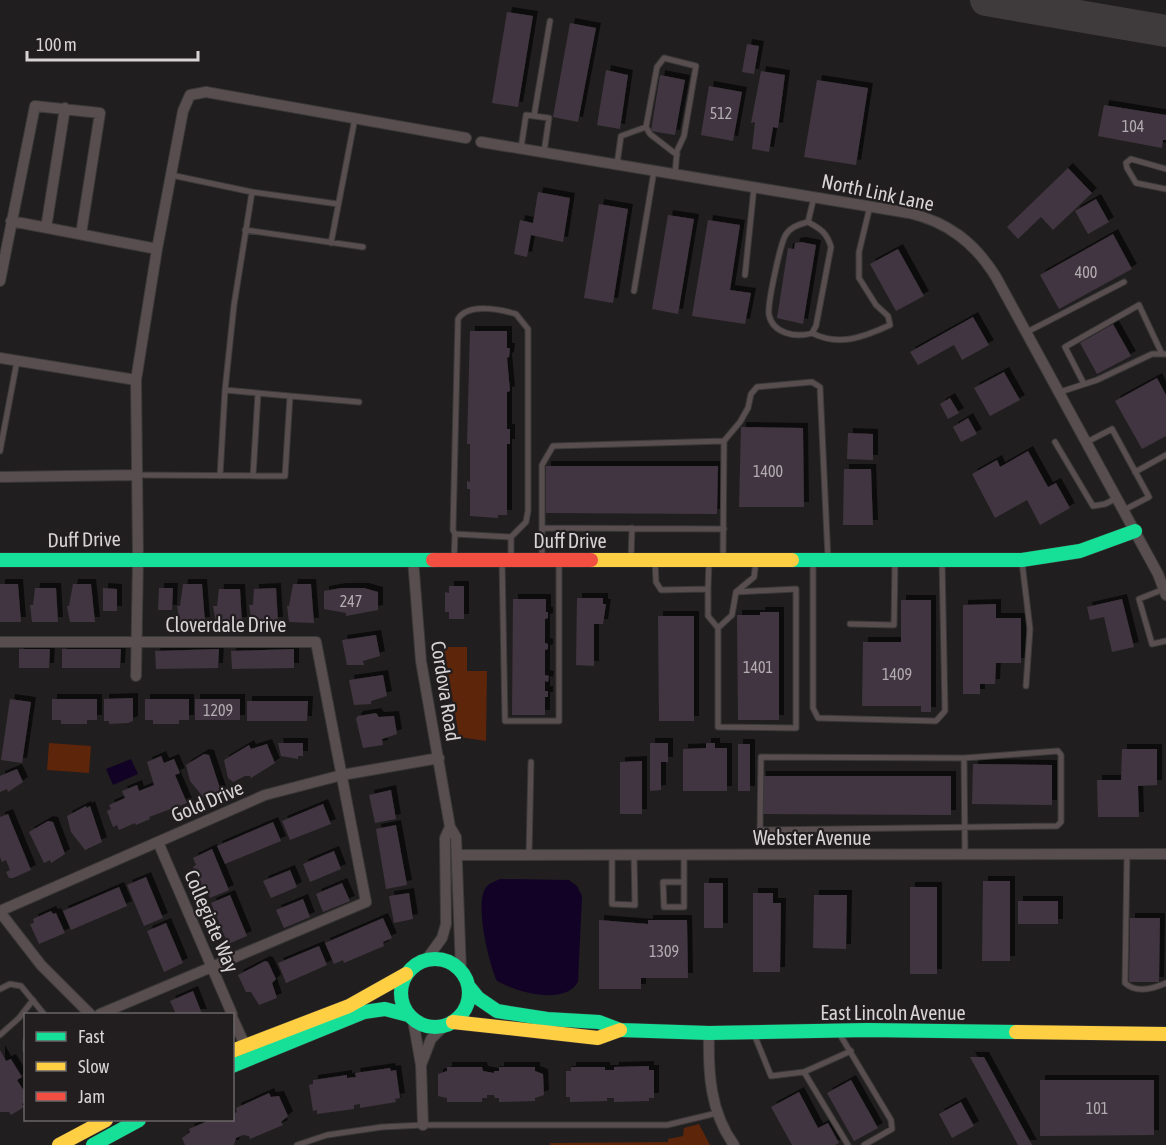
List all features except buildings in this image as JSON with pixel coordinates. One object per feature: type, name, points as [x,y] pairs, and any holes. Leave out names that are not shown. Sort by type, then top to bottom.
[{"type":"street","points":[[136,676],[138,558],[136,380],[157,249],[183,111],[190,95],[206,92],[466,138]]},
{"type":"street","points":[[0,281],[35,106],[100,113],[81,234]]},
{"type":"street","points":[[46,228],[65,108]]},
{"type":"street","name":"North Link Lane","points":[[481,141],[870,206],[926,217],[957,232],[986,260],[1124,510],[1165,592]]},
{"type":"street","points":[[11,221],[157,249]]},
{"type":"street","points":[[0,358],[136,380]]},
{"type":"street","points":[[0,477],[137,475]]},
{"type":"street","name":"Duff Drive","points":[[0,560],[138,558],[1022,560],[1056,558],[1087,552],[1135,531]]},
{"type":"street","name":"Cordova Road","points":[[413,559],[421,661],[450,827],[456,837],[461,971]]},
{"type":"street","name":"Cloverdale Drive","points":[[0,642],[316,642],[342,775]]},
{"type":"street","name":"Gold Drive","points":[[0,912],[265,795],[342,775],[439,758]]},
{"type":"street","points":[[102,1013],[366,902],[342,775]]},
{"type":"street","name":"Cordova Road","points":[[426,960],[442,938],[446,924],[445,838],[450,827]]},
{"type":"street","name":"Collegiate Way","points":[[158,842],[231,1013]]},
{"type":"street","name":"Webster Avenue","points":[[458,855],[1166,854]]},
{"type":"street","points":[[0,912],[41,966],[89,1013]]},
{"type":"street","points":[[239,1048],[342,1009],[381,990],[426,960],[442,960],[461,971],[470,988],[467,1007],[431,1039],[421,1065]]},
{"type":"street","points":[[406,974],[400,997],[410,1017],[421,1065],[423,1125]]},
{"type":"street","name":"East Lincoln Avenue","points":[[470,988],[483,1002],[497,1011],[547,1019],[599,1022],[620,1030],[709,1033],[838,1031],[1166,1034]]},
{"type":"street","points":[[234,1065],[364,1012],[385,1009],[410,1017],[421,1025],[448,1025]]},
{"type":"street","name":"Collegiate Way","points":[[234,1025],[239,1048]]},
{"type":"street","name":"East Lincoln Avenue","points":[[448,1025],[598,1038],[620,1030]]},
{"type":"street","points":[[709,1033],[711,1088],[717,1113],[734,1145]]},
{"type":"street","points":[[59,1145],[102,1121]]},
{"type":"street","points":[[93,1145],[135,1121]]},
{"type":"lane","points":[[534,116],[550,21]]},
{"type":"lane","points":[[675,174],[676,155],[684,136],[696,66],[664,58],[657,67],[646,127],[650,134],[676,155]]},
{"type":"lane","points":[[521,148],[526,115],[549,118],[543,152]]},
{"type":"lane","points":[[331,243],[355,118]]},
{"type":"lane","points":[[617,164],[621,136],[646,127]]},
{"type":"lane","points":[[1166,170],[1138,159],[1131,159],[1126,163],[1136,183],[1166,189]]},
{"type":"lane","points":[[634,291],[654,170]]},
{"type":"lane","points":[[171,175],[252,192],[338,204]]},
{"type":"lane","points":[[745,275],[754,187]]},
{"type":"lane","points":[[220,476],[225,390],[245,230],[252,192]]},
{"type":"lane","points":[[808,222],[814,197]]},
{"type":"lane","points":[[812,333],[816,326],[831,247],[822,229],[808,222],[794,226],[785,236],[778,259],[769,315],[776,327],[786,333],[802,336],[812,333],[836,341],[855,339],[890,325],[888,316],[876,305],[859,278],[859,252],[870,206]]},
{"type":"lane","points":[[245,230],[363,247]]},
{"type":"lane","points":[[1027,332],[1125,282]]},
{"type":"lane","points":[[1060,392],[1084,384],[1152,354],[1164,354],[1139,306],[1065,347],[1084,384]]},
{"type":"lane","points":[[454,559],[458,319],[462,312],[470,309],[516,314],[528,329],[528,511],[526,522],[520,531],[511,537],[455,534]]},
{"type":"lane","points":[[0,451],[17,361]]},
{"type":"lane","points":[[736,592],[796,589],[796,728],[718,727],[718,628],[708,616],[708,589],[724,529],[724,441],[740,422],[748,408],[750,394],[757,387],[812,382],[820,387],[828,560]]},
{"type":"lane","points":[[225,390],[359,402]]},
{"type":"lane","points":[[253,476],[258,393]]},
{"type":"lane","points":[[137,475],[285,476],[290,396]]},
{"type":"lane","points":[[1087,442],[1112,429],[1149,497],[1124,510]]},
{"type":"lane","points":[[543,559],[542,465],[553,446],[724,441]]},
{"type":"lane","points":[[1055,442],[1093,506],[1105,504],[1117,498]]},
{"type":"lane","points":[[1135,472],[1166,455]]},
{"type":"lane","points":[[542,528],[724,529]]},
{"type":"lane","points":[[631,559],[632,528]]},
{"type":"lane","points":[[511,537],[506,559],[505,721],[559,721],[559,559]]},
{"type":"lane","points":[[655,559],[656,582],[662,590],[708,589]]},
{"type":"lane","points":[[718,628],[732,615],[736,592],[754,577],[756,560]]},
{"type":"lane","points":[[813,560],[813,708],[818,718],[936,721],[945,711],[942,560]]},
{"type":"lane","points":[[850,624],[894,625],[895,560]]},
{"type":"lane","points":[[1022,560],[1030,630],[1026,686]]},
{"type":"lane","points":[[1165,592],[1139,599],[1152,644],[1166,641]]},
{"type":"lane","points":[[1058,751],[1061,755],[1061,822],[1057,826],[965,827],[760,830],[761,757],[964,758],[1058,751]]},
{"type":"lane","points":[[964,758],[965,855]]},
{"type":"lane","points":[[529,855],[531,762]]},
{"type":"lane","points":[[1127,854],[1125,983],[1133,988],[1145,990],[1166,983]]},
{"type":"lane","points":[[612,855],[612,904],[635,904],[634,855]]},
{"type":"lane","points":[[684,855],[684,882],[684,907],[664,906],[663,882],[684,882]]},
{"type":"lane","points":[[0,988],[10,984],[21,986],[43,1013]]},
{"type":"lane","points":[[0,1035],[19,1018],[33,1000]]},
{"type":"lane","points":[[838,1031],[891,1120],[891,1129],[864,1145]]},
{"type":"lane","points":[[754,1032],[771,1076],[804,1072],[851,1051]]},
{"type":"lane","points":[[804,1072],[848,1145]]},
{"type":"lane","points":[[297,1145],[339,1134],[423,1125],[667,1125],[717,1113]]},
{"type":"shaded area","points":[[444,647],[467,647],[467,671],[487,671],[486,741],[459,737]]},
{"type":"shaded area","points":[[49,743],[91,746],[89,773],[47,770]]},
{"type":"shaded area","points":[[131,759],[138,774],[113,785],[106,769]]},
{"type":"shaded area","points":[[500,879],[569,880],[577,886],[582,896],[578,982],[571,989],[562,994],[540,995],[497,981],[490,962],[482,921],[482,897],[486,887]]},
{"type":"shaded area","points":[[699,1124],[710,1145],[550,1145],[550,1143],[668,1142],[668,1139],[683,1136],[684,1128]]},
{"type":"taxiway","points":[[986,0],[1166,31]]},
{"type":"traffic: fast","points":[[792,560],[1022,560],[1080,551],[1135,531]]},
{"type":"traffic: fast","points":[[0,560],[433,560]]},
{"type":"traffic: fast","points":[[428,959],[442,959],[454,964],[464,974],[469,993],[464,1012],[454,1022],[442,1027],[428,1027],[416,1022],[406,1012],[401,1000],[401,986],[406,974],[416,964],[428,959]]},
{"type":"traffic: fast","points":[[470,988],[478,998],[497,1011],[547,1019],[599,1022],[620,1030],[709,1033],[867,1030],[1016,1032]]},
{"type":"traffic: fast","points":[[234,1065],[364,1012],[385,1009],[408,1015]]},
{"type":"traffic: fast","points":[[93,1145],[137,1121]]},
{"type":"traffic: slow","points":[[591,560],[792,560]]},
{"type":"traffic: slow","points":[[234,1050],[349,1006],[406,974]]},
{"type":"traffic: slow","points":[[453,1022],[598,1038],[620,1030]]},
{"type":"traffic: slow","points":[[1016,1032],[1166,1034]]},
{"type":"traffic: slow","points":[[59,1145],[104,1121]]},
{"type":"traffic: jam","points":[[433,560],[591,560]]}]
